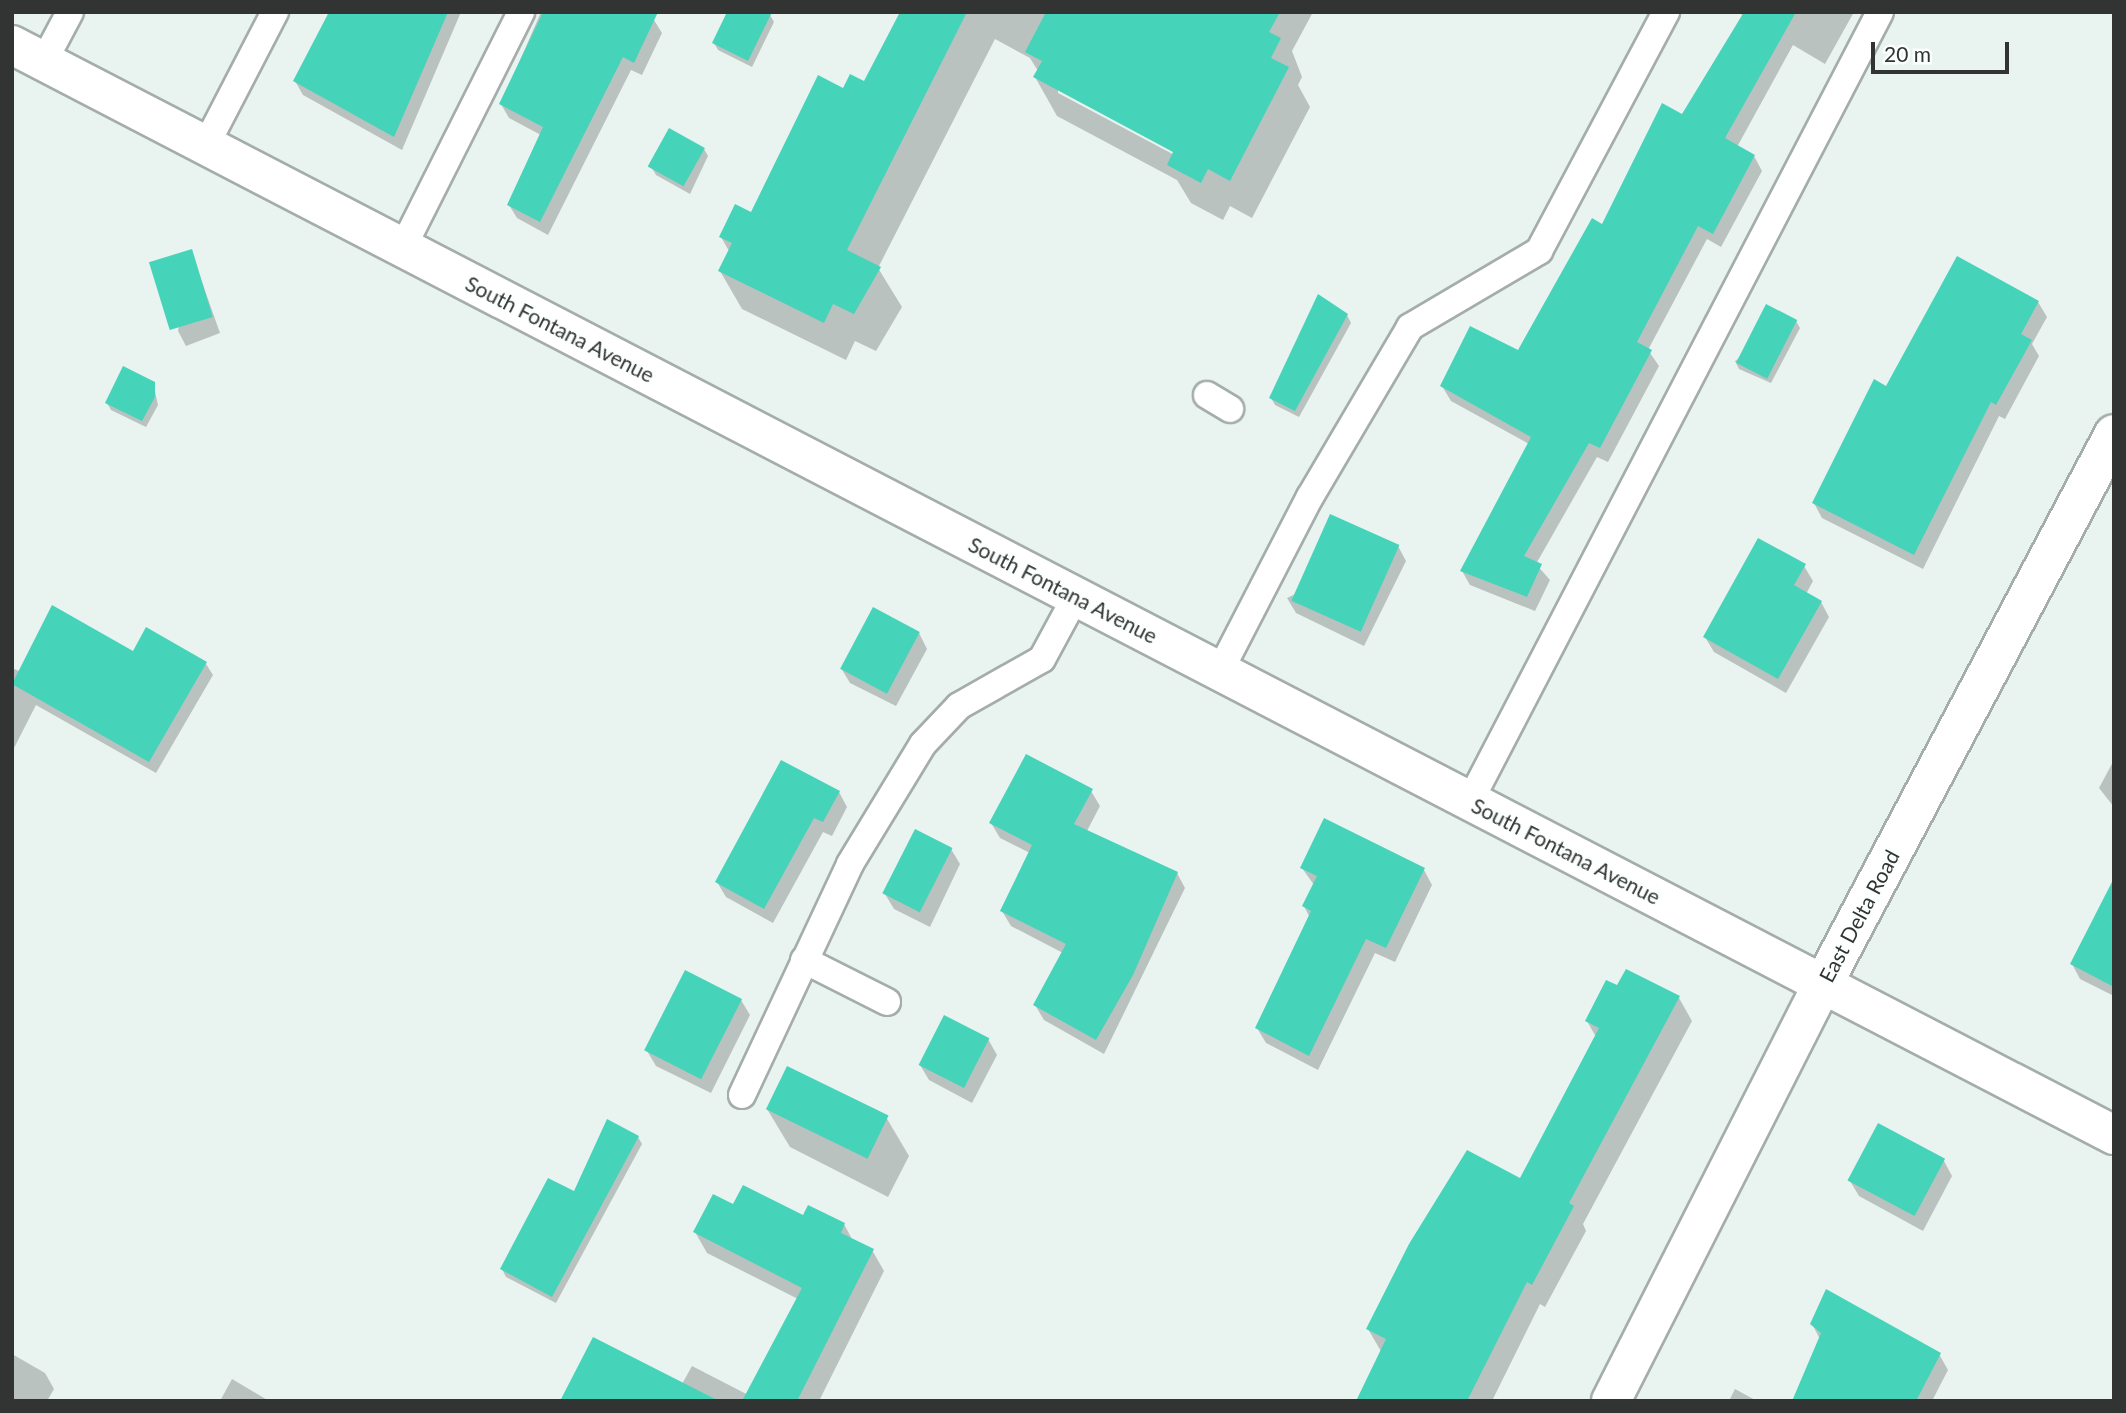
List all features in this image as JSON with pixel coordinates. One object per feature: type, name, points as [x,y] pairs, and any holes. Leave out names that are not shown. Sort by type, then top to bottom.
[{"type":"street","name":"South Fontana Avenue","points":[[28,53],[2114,1135]]},
{"type":"street","name":"East Delta Road","points":[[1611,1401],[1823,984],[2114,434]]},
{"type":"lane","points":[[28,53],[70,12]]},
{"type":"lane","points":[[206,145],[275,12]]},
{"type":"lane","points":[[403,247],[521,12]]},
{"type":"lane","points":[[1220,671],[1310,497],[1410,327],[1539,251],[1666,12]]},
{"type":"lane","points":[[1470,801],[1880,12]]},
{"type":"lane","points":[[1207,396],[1230,409]]},
{"type":"lane","points":[[742,1095],[850,864],[923,744],[959,706],[1042,659],[1076,596]]},
{"type":"lane","points":[[804,960],[887,1002]]},
{"type":"building","points":[[329,12],[448,12],[394,137],[293,81]]},
{"type":"building","points":[[543,12],[658,12],[634,63],[623,57],[540,222],[507,205],[543,127],[499,104]]},
{"type":"building","points":[[727,12],[772,12],[748,61],[712,43]]},
{"type":"building","points":[[900,12],[967,12],[847,250],[881,267],[854,314],[833,304],[824,323],[718,271],[732,243],[719,237],[735,204],[751,212],[818,75],[843,88],[850,74],[864,81]]},
{"type":"building","points":[[1046,12],[1280,12],[1269,32],[1281,38],[1271,58],[1289,67],[1230,181],[1208,169],[1201,183],[1167,165],[1173,152],[1033,77],[1042,61],[1025,52]]},
{"type":"building","points":[[1744,12],[1796,12],[1725,138],[1755,155],[1713,234],[1698,226],[1637,342],[1652,350],[1600,448],[1589,443],[1524,556],[1542,564],[1527,597],[1460,571],[1531,437],[1440,386],[1470,326],[1518,350],[1592,218],[1602,224],[1662,103],[1682,114]]},
{"type":"building","points":[[669,128],[705,148],[684,186],[648,166]]},
{"type":"building","points":[[192,249],[213,317],[170,330],[149,262]]},
{"type":"building","points":[[1957,256],[2039,301],[2021,334],[2032,340],[1996,405],[1991,402],[1914,555],[1812,503],[1874,379],[1886,386]]},
{"type":"building","points":[[1318,294],[1348,314],[1295,411],[1269,398]]},
{"type":"building","points":[[1766,304],[1797,320],[1767,379],[1736,363]]},
{"type":"building","points":[[123,366],[155,382],[155,397],[142,421],[105,403]]},
{"type":"building","points":[[1330,514],[1399,545],[1361,632],[1291,601]]},
{"type":"building","points":[[1758,538],[1806,564],[1794,585],[1822,601],[1778,679],[1703,637]]},
{"type":"building","points":[[52,605],[133,651],[146,627],[207,662],[149,762],[12,684]]},
{"type":"building","points":[[873,607],[920,632],[887,694],[840,669]]},
{"type":"building","points":[[1026,754],[1093,789],[1074,824],[1178,872],[1133,975],[1096,1040],[1033,1005],[1066,944],[1000,911],[1032,845],[989,823]]},
{"type":"building","points":[[781,760],[840,791],[823,822],[814,818],[764,909],[715,882]]},
{"type":"building","points":[[1324,818],[1425,868],[1386,948],[1366,939],[1309,1056],[1255,1028],[1311,911],[1302,906],[1317,876],[1300,868]]},
{"type":"building","points":[[915,829],[952,848],[920,912],[882,893]]},
{"type":"building","points":[[2114,878],[2114,987],[2070,964]]},
{"type":"building","points":[[1626,969],[1680,996],[1569,1203],[1574,1206],[1532,1285],[1527,1282],[1467,1401],[1356,1401],[1386,1339],[1366,1329],[1409,1244],[1467,1150],[1520,1178],[1599,1028],[1585,1021],[1606,980],[1617,985]]},
{"type":"building","points":[[685,970],[742,999],[701,1079],[644,1050]]},
{"type":"building","points":[[944,1015],[989,1038],[964,1088],[919,1065]]},
{"type":"building","points":[[787,1066],[889,1116],[868,1159],[766,1109]]},
{"type":"building","points":[[607,1119],[639,1136],[552,1297],[500,1269],[548,1178],[574,1191]]},
{"type":"building","points":[[1878,1123],[1945,1159],[1915,1216],[1847,1180]]},
{"type":"building","points":[[743,1185],[803,1215],[808,1205],[845,1223],[841,1233],[874,1249],[797,1401],[742,1401],[802,1288],[693,1232],[713,1194],[733,1204]]},
{"type":"building","points":[[1826,1289],[1941,1353],[1916,1401],[1792,1401],[1821,1333],[1810,1324]]},
{"type":"building","points":[[593,1337],[719,1401],[560,1401]]}]
